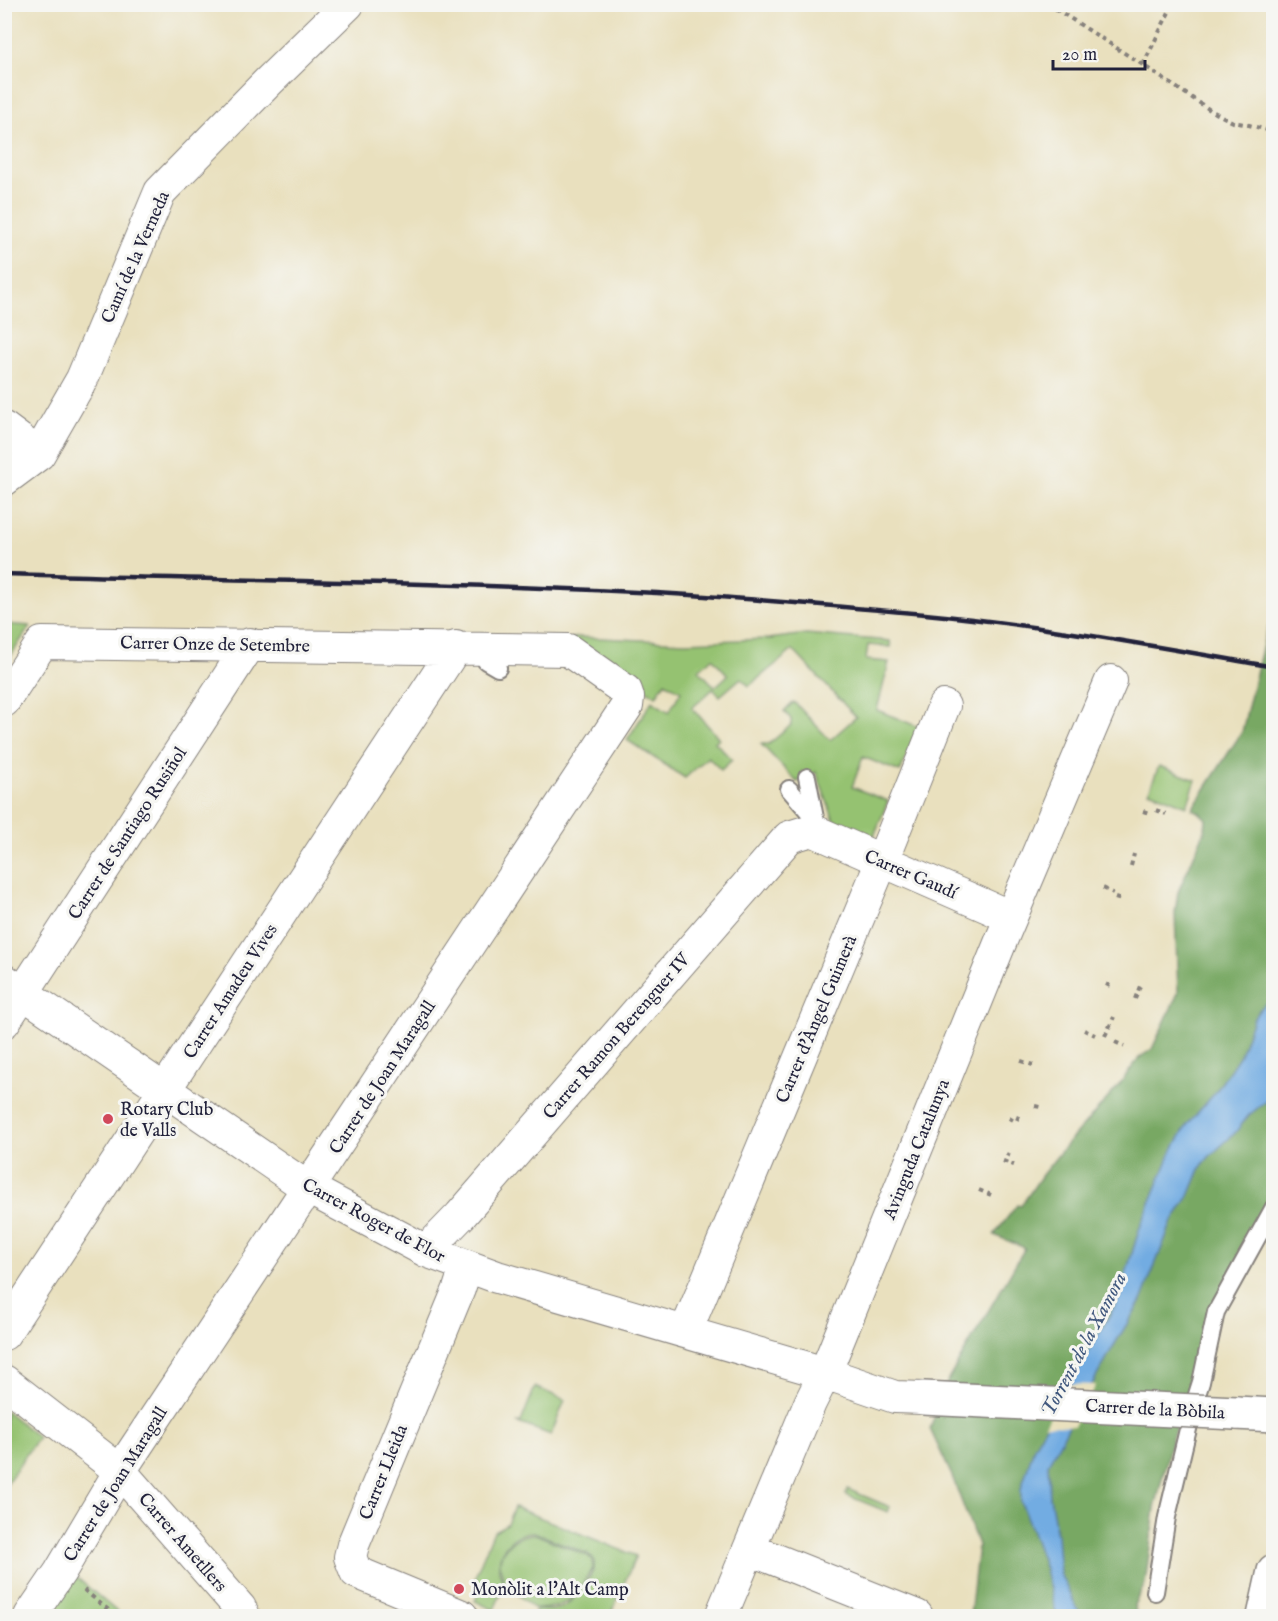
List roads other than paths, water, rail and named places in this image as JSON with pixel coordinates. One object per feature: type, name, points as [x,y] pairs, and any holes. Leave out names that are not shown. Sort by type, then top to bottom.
[{"type":"street","name":"Camí de la Verneda","points":[[4,480],[39,454],[82,379],[160,192],[348,4]]},
{"type":"street","points":[[4,428],[39,454]]},
{"type":"street","name":"Carrer Onze de Setembre","points":[[4,701],[42,643],[271,651],[456,648]]},
{"type":"street","name":"Carrer de Joan Maragall","points":[[30,1617],[60,1572],[120,1471],[635,694],[626,691],[568,650],[492,658],[456,648]]},
{"type":"street","name":"Carrer Amadeu Vives","points":[[4,1334],[456,648]]},
{"type":"street","name":"Carrer de Santiago Rusiñol","points":[[4,1022],[14,986],[271,651]]},
{"type":"street","name":"Avinguda Catalunya","points":[[721,1617],[810,1403],[825,1373],[1011,917],[1111,681]]},
{"type":"street","name":"Carrer d'Àngel Guimerà","points":[[686,1331],[882,861],[944,706]]},
{"type":"street","name":"Carrer Gaudí","points":[[813,824],[882,861],[1011,917]]},
{"type":"street","name":"Carrer Ramon Berenguer IV","points":[[426,1251],[475,1198],[789,837],[813,824]]},
{"type":"street","name":"Carrer Roger de Flor","points":[[14,986],[308,1188],[426,1251],[466,1267],[825,1373]]},
{"type":"street","name":"Carrer Lleida","points":[[462,1617],[356,1572],[350,1557],[466,1267]]},
{"type":"street","name":"Carrer de la Bòbila","points":[[825,1373],[895,1397],[1274,1415]]},
{"type":"street","name":"Carrer Ametllers","points":[[4,1381],[120,1471],[240,1608],[244,1617]]},
{"type":"street","points":[[749,1549],[917,1617]]},
{"type":"street","points":[[1264,1617],[1274,1571]]},
{"type":"lane","points":[[807,777],[813,824]]},
{"type":"lane","points":[[789,789],[813,824]]},
{"type":"lane","points":[[1155,1592],[1167,1517],[1216,1312],[1274,1207]]},
{"type":"water","points":[[1273,998],[1273,1096],[1249,1115],[1235,1133],[1201,1167],[1189,1196],[1171,1224],[1141,1301],[1048,1464],[1060,1574],[1081,1616],[1057,1616],[1043,1562],[1021,1502],[1021,1489],[1034,1447],[1122,1293],[1139,1230],[1170,1155],[1187,1125],[1215,1093],[1240,1055],[1253,1019],[1260,1009]]},
{"type":"railway","points":[[4,574],[494,586],[724,597],[1013,624],[1274,667]]},
{"type":"place","name":"Rotary Club de Valls","points":[[108,1119]]},
{"type":"place","name":"Monòlit a l'Alt Camp","points":[[459,1589]]},
{"type":"water label","name":"Torrent de la Xamora","points":[[1083,1344]]}]
